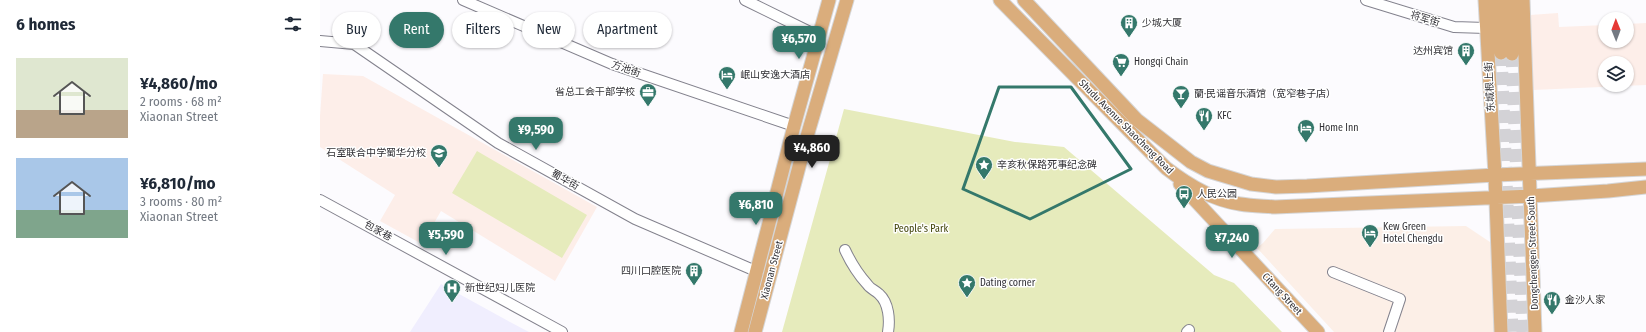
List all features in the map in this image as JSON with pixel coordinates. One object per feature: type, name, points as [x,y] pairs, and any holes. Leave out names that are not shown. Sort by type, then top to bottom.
[{"type":"main road","name":"Xiaonan Street","points":[[741,332],[758,272],[794,126],[829,0]]},
{"type":"main road","name":"Xiaonan Street","points":[[755,332],[808,133],[847,0]]},
{"type":"main road","name":"Shudu Avenue Shaocheng Road","points":[[1000,0],[1166,168],[1189,185],[1212,196],[1239,204],[1274,207],[1608,192]]},
{"type":"main road","name":"Shudu Avenue Shaocheng Road","points":[[1024,0],[1137,120],[1191,162],[1208,171],[1252,184],[1276,187],[1606,170]]},
{"type":"main road","name":"东城根上街","points":[[1485,0],[1495,175]]},
{"type":"main road","name":"东城根上街","points":[[1498,0],[1507,54],[1510,0]]},
{"type":"main road","points":[[1523,0],[1530,173]]},
{"type":"main road","points":[[1606,170],[1646,164]]},
{"type":"main road","name":"Citang Street","points":[[1166,168],[1318,332]]},
{"type":"main road","points":[[1606,170],[1646,169]]},
{"type":"main road","name":"Dongchenggen Street South","points":[[1530,173],[1531,252],[1535,332]]},
{"type":"main road","points":[[1495,175],[1494,197],[1501,332]]},
{"type":"main road","points":[[1608,192],[1646,187]]},
{"type":"main road","points":[[1608,192],[1646,192]]},
{"type":"street","name":"方池街","points":[[463,0],[612,64],[794,126]]},
{"type":"street","points":[[745,0],[818,36]]},
{"type":"street","name":"将军街","points":[[1366,0],[1454,27],[1486,28]]},
{"type":"street","name":"蜀华街","points":[[320,41],[354,44],[498,143],[635,219],[758,272]]},
{"type":"street","name":"包家巷","points":[[320,200],[562,332]]},
{"type":"street","points":[[845,250],[853,268],[868,287],[880,295],[887,308],[890,324],[888,332]]},
{"type":"street","points":[[1333,272],[1400,299],[1389,332]]},
{"type":"highlighted area","points":[[999,87],[1071,87],[1131,169],[1030,219],[963,189]]},
{"type":"shaded area","points":[[1558,13],[1559,27],[1598,25],[1598,48],[1634,48],[1634,24],[1646,23],[1646,85],[1634,86],[1634,56],[1598,56],[1598,87],[1533,90],[1530,15]]},
{"type":"shaded area","name":"石室联合中学蜀华分校","points":[[323,74],[363,76],[597,207],[555,281],[441,211],[422,244],[380,221],[395,195],[320,147],[320,116]]},
{"type":"shaded area","points":[[1466,226],[1493,244],[1496,332],[1334,332],[1257,248],[1275,229]]},
{"type":"shaded area","name":"新世纪妇儿医院","points":[[441,284],[510,322],[529,332],[410,332]]},
{"type":"green space","name":"People's Park","points":[[844,109],[1015,142],[1064,147],[1214,275],[1234,283],[1282,332],[782,332]]},
{"type":"green space","points":[[477,151],[587,215],[562,258],[452,193]]},
{"type":"tunnel","points":[[1501,53],[1512,332]]},
{"type":"tunnel","points":[[1512,54],[1523,332]]},
{"type":"place","name":"少城大厦","points":[[1129,38]]},
{"type":"place","name":"达州宾馆","points":[[1466,66]]},
{"type":"place","name":"Hongqi Chain","points":[[1121,77]]},
{"type":"place","name":"岷山安逸大酒店","points":[[727,90]]},
{"type":"place","name":"省总工会干部学校","points":[[648,107]]},
{"type":"place","name":"蘭·民谣音乐酒馆（宽窄巷子店）","points":[[1181,109]]},
{"type":"place","name":"KFC","points":[[1204,131]]},
{"type":"place","name":"Home Inn","points":[[1306,143]]},
{"type":"place","name":"石室联合中学蜀华分校","points":[[439,168]]},
{"type":"place","name":"辛亥秋保路死事纪念碑","points":[[984,180]]},
{"type":"place","name":"人民公园","points":[[1184,209]]},
{"type":"place","name":"Kew Green Hotel Chengdu","points":[[1370,248]]},
{"type":"place","name":"四川口腔医院","points":[[694,286]]},
{"type":"place","name":"Dating corner","points":[[967,298]]},
{"type":"place","name":"新世纪妇儿医院","points":[[452,303]]},
{"type":"place","name":"金沙人家","points":[[1552,315]]}]
